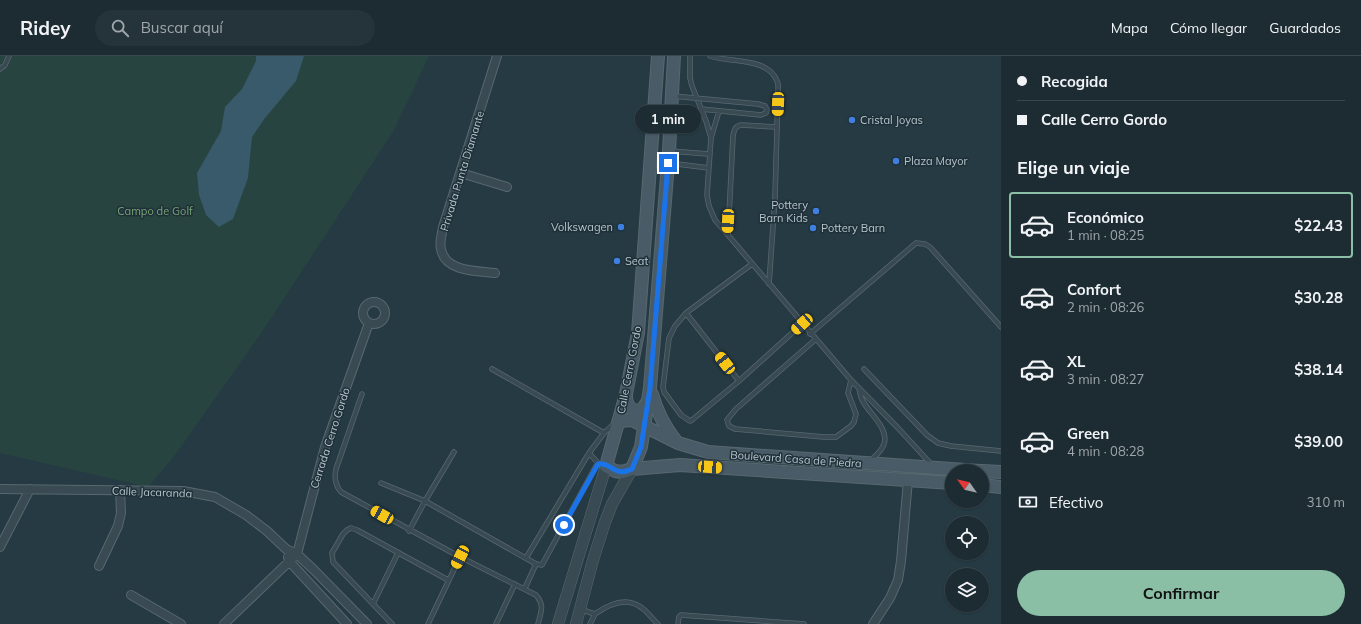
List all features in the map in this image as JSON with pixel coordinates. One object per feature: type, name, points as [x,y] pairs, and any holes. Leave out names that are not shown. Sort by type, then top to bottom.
[{"type":"main road","name":"Calle Cerro Gordo","points":[[603,465],[619,421],[638,333],[658,56]]},
{"type":"main road","name":"Calle Cerro Gordo","points":[[632,469],[641,447],[650,388],[669,157],[674,56]]},
{"type":"main road","points":[[650,388],[659,415],[667,429],[678,443]]},
{"type":"main road","points":[[626,394],[627,404],[630,408],[636,411],[642,410],[648,401]]},
{"type":"main road","name":"Boulevard Casa de Piedra","points":[[619,421],[632,420],[678,443],[694,449],[724,454],[945,469]]},
{"type":"main road","name":"Boulevard Casa de Piedra","points":[[603,465],[618,472],[625,472],[632,469],[680,465],[945,483]]},
{"type":"main road","name":"Boulevard Casa de Piedra","points":[[989,471],[1001,472]]},
{"type":"main road","points":[[989,485],[1001,486]]},
{"type":"street","name":"Privada Punta Diamante","points":[[494,273],[473,271],[455,266],[448,262],[443,256],[441,239],[443,227],[461,174],[497,56]]},
{"type":"street","points":[[461,174],[507,187]]},
{"type":"street","name":"Cerrada Cerro Gordo","points":[[297,554],[326,447],[369,323]]},
{"type":"street","points":[[558,624],[603,465]]},
{"type":"street","points":[[576,624],[605,522],[614,499],[632,469]]},
{"type":"street","points":[[873,624],[890,598],[898,580],[908,480]]},
{"type":"street","name":"Calle Jacaranda","points":[[0,489],[183,491],[215,497],[246,515],[267,531],[286,549],[297,554],[367,624]]},
{"type":"street","points":[[0,547],[30,489]]},
{"type":"street","points":[[99,566],[118,526],[121,513],[120,490]]},
{"type":"street","name":"Calle Jacaranda","points":[[286,549],[290,561],[347,624]]},
{"type":"street","points":[[224,624],[297,554]]},
{"type":"street","points":[[131,595],[181,624]]},
{"type":"lane","points":[[0,69],[5,65],[9,56]]},
{"type":"lane","points":[[690,56],[690,78],[696,99],[711,138]]},
{"type":"lane","points":[[710,56],[761,65],[773,74],[778,82],[775,198],[769,284]]},
{"type":"lane","points":[[673,96],[758,104],[764,106],[767,110],[766,113],[761,115],[701,109]]},
{"type":"lane","points":[[719,111],[711,138],[707,195],[708,206],[715,220],[810,334],[934,468]]},
{"type":"lane","points":[[728,235],[734,128],[741,125],[777,127]]},
{"type":"lane","points":[[669,157],[710,154]]},
{"type":"lane","points":[[669,157],[709,168]]},
{"type":"lane","points":[[810,334],[916,243],[925,244],[930,247],[1001,327]]},
{"type":"lane","points":[[752,264],[686,313],[675,326],[669,338],[663,387],[666,397],[685,418],[690,421],[697,417],[740,381],[802,324]]},
{"type":"lane","points":[[686,313],[740,381]]},
{"type":"lane","points":[[816,339],[736,409],[727,420],[729,426],[735,429],[836,437],[851,426],[855,418],[855,410],[850,402],[848,393],[851,380]]},
{"type":"lane","points":[[492,368],[604,433]]},
{"type":"lane","points":[[864,369],[927,435],[938,443],[951,446],[1001,451]]},
{"type":"lane","points":[[859,388],[864,403],[885,435],[884,446],[880,452],[867,463]]},
{"type":"lane","points":[[362,394],[336,469],[334,478],[337,488],[341,492],[409,530],[460,557],[525,588],[536,595],[541,601],[542,607],[538,624]]},
{"type":"lane","points":[[526,558],[589,453],[604,433],[619,421]]},
{"type":"lane","points":[[409,530],[454,452]]},
{"type":"lane","points":[[381,483],[425,501],[540,565],[545,562],[549,552],[594,471],[603,465],[589,453]]},
{"type":"lane","points":[[392,624],[333,562],[332,553],[347,530],[351,528],[448,580]]},
{"type":"lane","points":[[373,604],[398,553]]},
{"type":"lane","points":[[428,624],[460,557]]},
{"type":"lane","points":[[525,588],[536,564]]},
{"type":"lane","points":[[496,624],[515,584]]},
{"type":"lane","points":[[590,624],[595,614],[611,604],[620,602],[634,603],[643,608],[658,624]]},
{"type":"lane","points":[[580,610],[595,614]]},
{"type":"lane","points":[[678,624],[679,617],[681,615],[804,624]]},
{"type":"green space","name":"Campo de Golf","points":[[0,56],[429,56],[393,132],[264,329],[176,454],[148,487],[0,453]]},
{"type":"water","points":[[256,56],[304,56],[296,81],[265,118],[252,137],[248,178],[233,219],[219,227],[206,215],[199,195],[197,173],[221,131],[225,107],[242,89],[256,61]]},
{"type":"place","name":"Cristal Joyas","points":[[852,120]]},
{"type":"place","name":"Plaza Mayor","points":[[896,161]]},
{"type":"place","name":"Pottery Barn Kids","points":[[816,211]]},
{"type":"place","name":"Volkswagen","points":[[621,227]]},
{"type":"place","name":"Pottery Barn","points":[[813,228]]},
{"type":"place","name":"Seat","points":[[617,261]]},
{"type":"route","points":[[564,525],[598,464],[603,464],[618,472],[628,471],[632,469],[641,447],[650,388],[668,163]]}]
